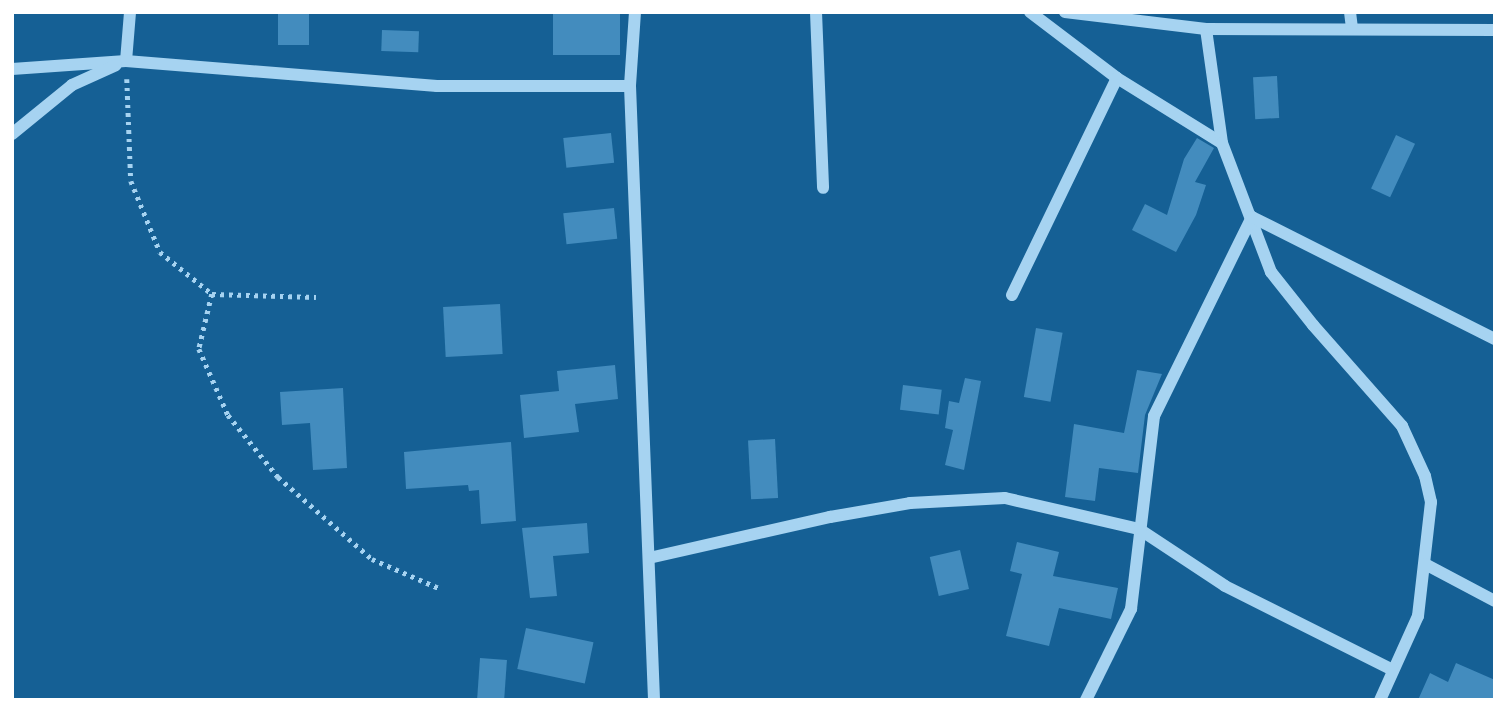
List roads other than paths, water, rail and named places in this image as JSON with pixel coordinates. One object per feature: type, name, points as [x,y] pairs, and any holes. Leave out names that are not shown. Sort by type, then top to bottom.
[{"type":"street","points":[[126,61],[130,12]]},
{"type":"street","points":[[635,12],[630,86],[653,700]]},
{"type":"street","points":[[816,12],[823,188]]},
{"type":"street","points":[[1030,12],[1117,78],[1222,143]]},
{"type":"street","points":[[1065,12],[1206,29],[1495,30]]},
{"type":"street","points":[[1350,12],[1352,28]]},
{"type":"street","points":[[1206,29],[1222,143],[1271,272],[1313,325],[1402,426],[1425,476],[1431,502],[1418,616],[1380,700]]},
{"type":"street","points":[[12,134],[72,85],[126,61]]},
{"type":"street","points":[[12,69],[126,61],[437,86],[630,86]]},
{"type":"street","points":[[1012,295],[1117,78]]},
{"type":"street","points":[[1252,217],[1495,339]]},
{"type":"street","points":[[1086,700],[1131,609],[1154,415],[1252,217]]},
{"type":"street","points":[[649,558],[830,517],[910,503],[1005,498],[1139,529],[1225,586],[1393,670]]},
{"type":"street","points":[[1425,565],[1495,601]]}]
